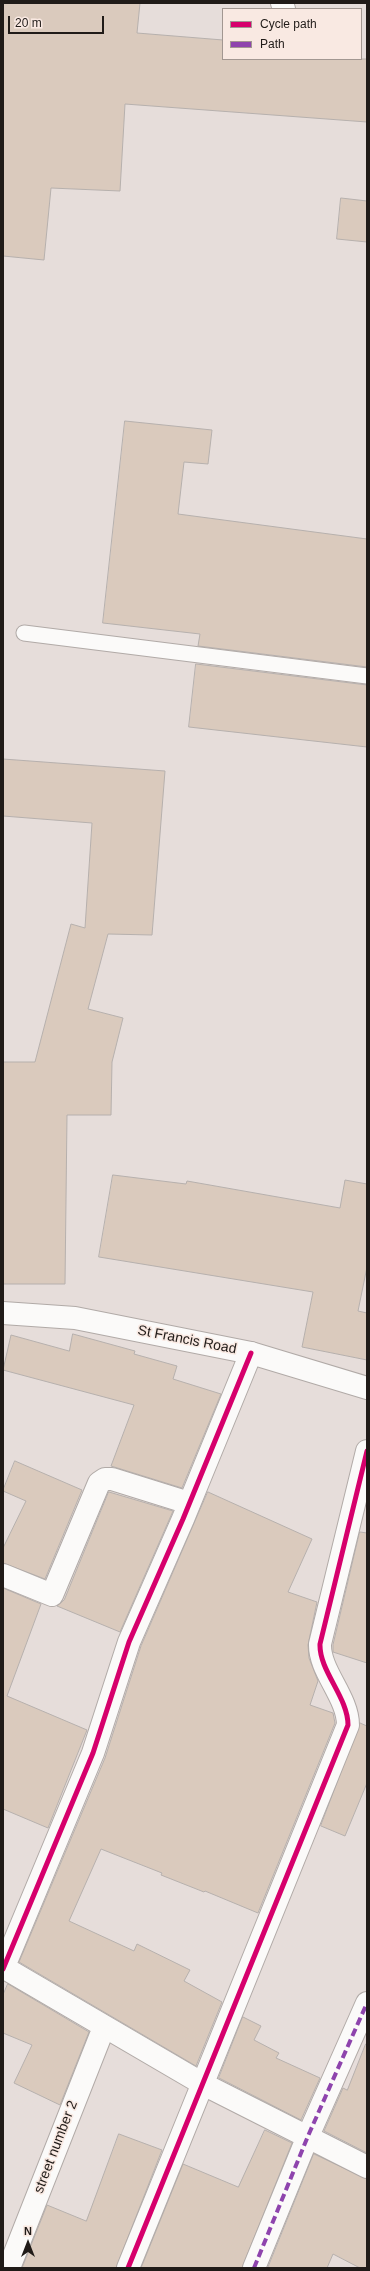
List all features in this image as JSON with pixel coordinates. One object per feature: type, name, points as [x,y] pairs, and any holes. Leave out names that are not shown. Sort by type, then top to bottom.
[{"type":"street","name":"St Francis Road","points":[[3,1313],[75,1318],[251,1353],[367,1388]]},
{"type":"street","points":[[251,1353],[190,1503],[129,1642],[93,1753],[3,1967],[203,2084],[367,2167]]},
{"type":"street","points":[[128,2268],[348,1725],[347,1712],[322,1656],[320,1644],[367,1451]]},
{"type":"street","points":[[3,1575],[52,1595],[99,1483],[104,1479],[112,1479],[190,1503]]},
{"type":"street","points":[[254,2268],[293,2176],[308,2136],[367,2003]]},
{"type":"street","name":"street number 2","points":[[9,2268],[104,2026]]},
{"type":"lane","points":[[24,634],[367,676]]},
{"type":"building","points":[[3,3],[140,3],[137,33],[222,40],[222,60],[367,59],[367,122],[125,104],[120,191],[51,188],[44,260],[3,256]]},
{"type":"building","points":[[341,198],[367,201],[367,242],[337,239]]},
{"type":"building","points":[[125,421],[212,430],[208,464],[184,462],[178,514],[367,539],[367,667],[198,646],[200,634],[103,623]]},
{"type":"building","points":[[196,664],[367,685],[367,747],[189,727]]},
{"type":"building","points":[[3,759],[165,771],[152,935],[108,934],[88,1009],[123,1018],[112,1062],[111,1115],[67,1115],[65,1284],[3,1284],[3,1062],[35,1062],[71,924],[85,928],[92,823],[3,816]]},
{"type":"building","points":[[113,1175],[186,1184],[187,1181],[340,1208],[345,1180],[367,1184],[367,1267],[358,1311],[367,1313],[367,1360],[302,1347],[313,1292],[99,1257]]},
{"type":"building","points":[[73,1334],[135,1351],[134,1354],[177,1366],[173,1379],[221,1394],[182,1488],[111,1466],[134,1405],[3,1370],[11,1335],[69,1351]]},
{"type":"building","points":[[15,1461],[82,1490],[45,1579],[3,1563],[3,1548],[26,1501],[3,1491]]},
{"type":"building","points":[[109,1492],[173,1511],[120,1632],[57,1606],[64,1600]]},
{"type":"building","points":[[208,1492],[312,1539],[288,1592],[317,1602],[308,1645],[309,1658],[318,1681],[310,1705],[333,1713],[335,1723],[258,1913],[161,1875],[162,1873],[101,1849],[69,1921],[134,1951],[137,1944],[190,1970],[184,1981],[222,2002],[196,2066],[19,1962],[105,1758],[141,1646]]},
{"type":"building","points":[[360,1532],[367,1533],[367,1663],[333,1652],[333,1645]]},
{"type":"building","points":[[3,1588],[41,1604],[7,1696],[87,1730],[48,1828],[3,1809]]},
{"type":"building","points":[[360,1723],[367,1726],[367,1783],[345,1836],[321,1826]]},
{"type":"building","points":[[8,1984],[89,2032],[60,2105],[14,2083],[32,2045],[3,2033],[3,1995]]},
{"type":"building","points":[[243,2017],[261,2026],[254,2040],[279,2053],[276,2058],[320,2078],[301,2120],[219,2078]]},
{"type":"building","points":[[366,2044],[367,2153],[324,2131],[343,2088],[347,2090]]},
{"type":"building","points":[[265,2130],[292,2143],[242,2268],[141,2268],[183,2164],[238,2187]]},
{"type":"building","points":[[119,2134],[162,2150],[116,2268],[22,2268],[47,2205],[86,2221]]},
{"type":"building","points":[[314,2154],[367,2179],[367,2268],[360,2268],[333,2254],[327,2268],[268,2268]]},
{"type":"marked path","points":[[254,2268],[308,2136],[367,2003]]},
{"type":"cycle path","points":[[3,1969],[93,1753],[129,1642],[183,1519],[251,1353]]},
{"type":"cycle path","points":[[128,2268],[348,1725],[347,1715],[343,1704],[324,1664],[320,1644],[367,1451]]}]
